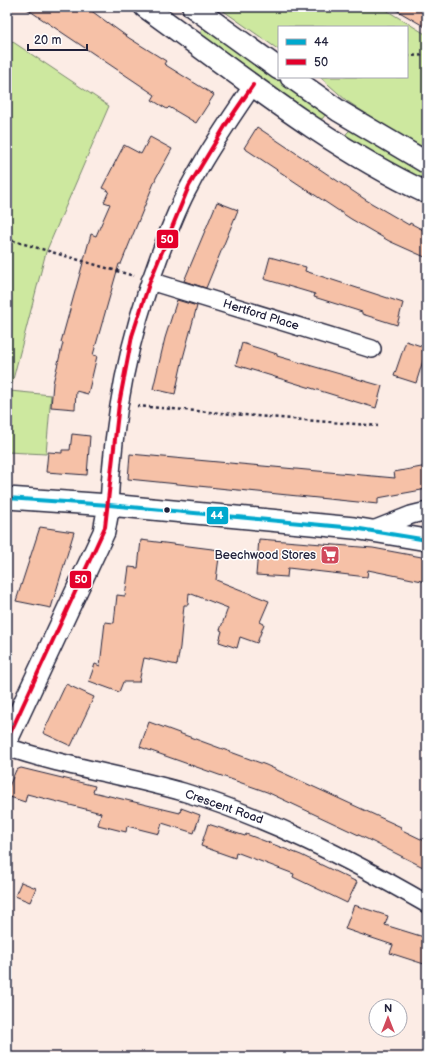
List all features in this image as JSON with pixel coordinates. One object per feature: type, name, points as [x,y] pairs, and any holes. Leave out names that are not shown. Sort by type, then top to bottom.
[{"type":"street","points":[[145,7],[325,135],[366,160],[427,193]]},
{"type":"street","points":[[180,32],[193,7],[278,68]]},
{"type":"street","points":[[292,78],[339,111],[427,162]]},
{"type":"street","points":[[7,740],[104,532],[109,504],[119,404],[132,336],[165,241],[189,186],[227,123],[253,85]]},
{"type":"street","points":[[325,135],[339,111]]},
{"type":"street","name":"Hertford Place","points":[[150,281],[372,349]]},
{"type":"street","points":[[7,498],[109,504],[373,530],[427,540]]},
{"type":"street","points":[[373,530],[411,515],[427,511]]},
{"type":"street","name":"Crescent Road","points":[[7,747],[180,791],[255,817],[318,845],[427,904]]},
{"type":"path","points":[[408,56],[427,55]]},
{"type":"path","points":[[7,240],[150,281]]},
{"type":"path","points":[[119,404],[378,426]]},
{"type":"green space","points":[[218,7],[381,7],[427,35],[427,149],[392,131],[347,101],[321,78],[408,78],[408,26],[278,26],[278,49]]},
{"type":"green space","points":[[204,27],[278,76],[278,78],[280,78],[326,114],[322,119],[317,118],[202,35],[201,31]]},
{"type":"green space","points":[[7,38],[109,106],[46,252],[10,391],[51,395],[46,454],[7,452]]},
{"type":"green space","points":[[351,129],[410,165],[427,173],[427,186],[348,138],[346,134]]},
{"type":"building","points":[[24,7],[86,7],[129,38],[166,61],[164,64],[214,95],[196,123],[169,107],[167,109],[152,100],[155,95]]},
{"type":"building","points":[[391,7],[427,7],[427,28]]},
{"type":"building","points":[[257,127],[366,200],[409,225],[410,223],[427,232],[427,258],[389,241],[351,219],[244,148]]},
{"type":"building","points":[[150,137],[172,149],[156,178],[121,264],[119,264],[93,355],[97,356],[88,394],[76,391],[75,409],[51,407],[53,383],[63,343],[61,342],[91,234],[96,236],[110,204],[104,202],[109,191],[102,188],[124,145],[141,154]]},
{"type":"building","points":[[217,202],[238,210],[206,288],[184,281]]},
{"type":"building","points":[[270,257],[306,267],[305,271],[403,303],[397,325],[314,297],[315,294],[264,279]]},
{"type":"building","points":[[177,300],[197,306],[175,394],[153,389],[165,338]]},
{"type":"building","points":[[406,341],[427,348],[416,383],[394,376]]},
{"type":"building","points":[[242,343],[277,354],[277,356],[382,386],[376,408],[236,365]]},
{"type":"building","points":[[72,434],[90,436],[87,475],[46,472],[48,452],[62,453],[62,450],[70,450]]},
{"type":"building","points":[[130,454],[395,478],[394,472],[427,466],[427,489],[378,498],[378,504],[128,479]]},
{"type":"building","points":[[40,527],[74,532],[51,608],[16,601]]},
{"type":"building","points":[[259,539],[373,548],[427,558],[427,582],[368,570],[367,577],[288,568],[287,577],[256,575]]},
{"type":"building","points":[[141,540],[220,550],[216,580],[269,601],[260,622],[264,624],[257,643],[240,637],[237,648],[219,642],[222,631],[220,630],[228,608],[189,593],[188,605],[184,605],[177,665],[144,658],[139,682],[123,682],[119,692],[89,681],[95,664],[100,666],[105,622],[114,623],[117,595],[125,596],[129,567],[138,568]]},
{"type":"building","points":[[66,684],[94,697],[71,746],[43,733]]},
{"type":"building","points":[[149,722],[266,765],[401,827],[400,829],[427,842],[427,869],[267,792],[140,747]]},
{"type":"building","points":[[21,768],[95,786],[93,792],[180,813],[181,808],[200,815],[194,833],[162,823],[159,834],[127,826],[126,832],[98,825],[101,813],[27,794],[25,802],[7,796],[7,791],[16,770]]},
{"type":"building","points":[[208,824],[245,836],[246,834],[301,855],[357,882],[347,903],[293,877],[294,874],[236,852],[235,858],[201,846]]},
{"type":"building","points":[[21,882],[36,888],[30,902],[15,896]]},
{"type":"building","points":[[354,905],[388,916],[385,925],[427,938],[427,965],[390,953],[393,945],[345,929]]},
{"type":"transit line","name":"50","points":[[7,740],[105,527],[119,404],[132,336],[150,281],[189,186],[227,123],[253,85]]},
{"type":"transit line","name":"44","points":[[7,498],[109,505],[354,528],[427,540]]},
{"type":"place","name":"Beechwood Stores","points":[[330,555]]}]
